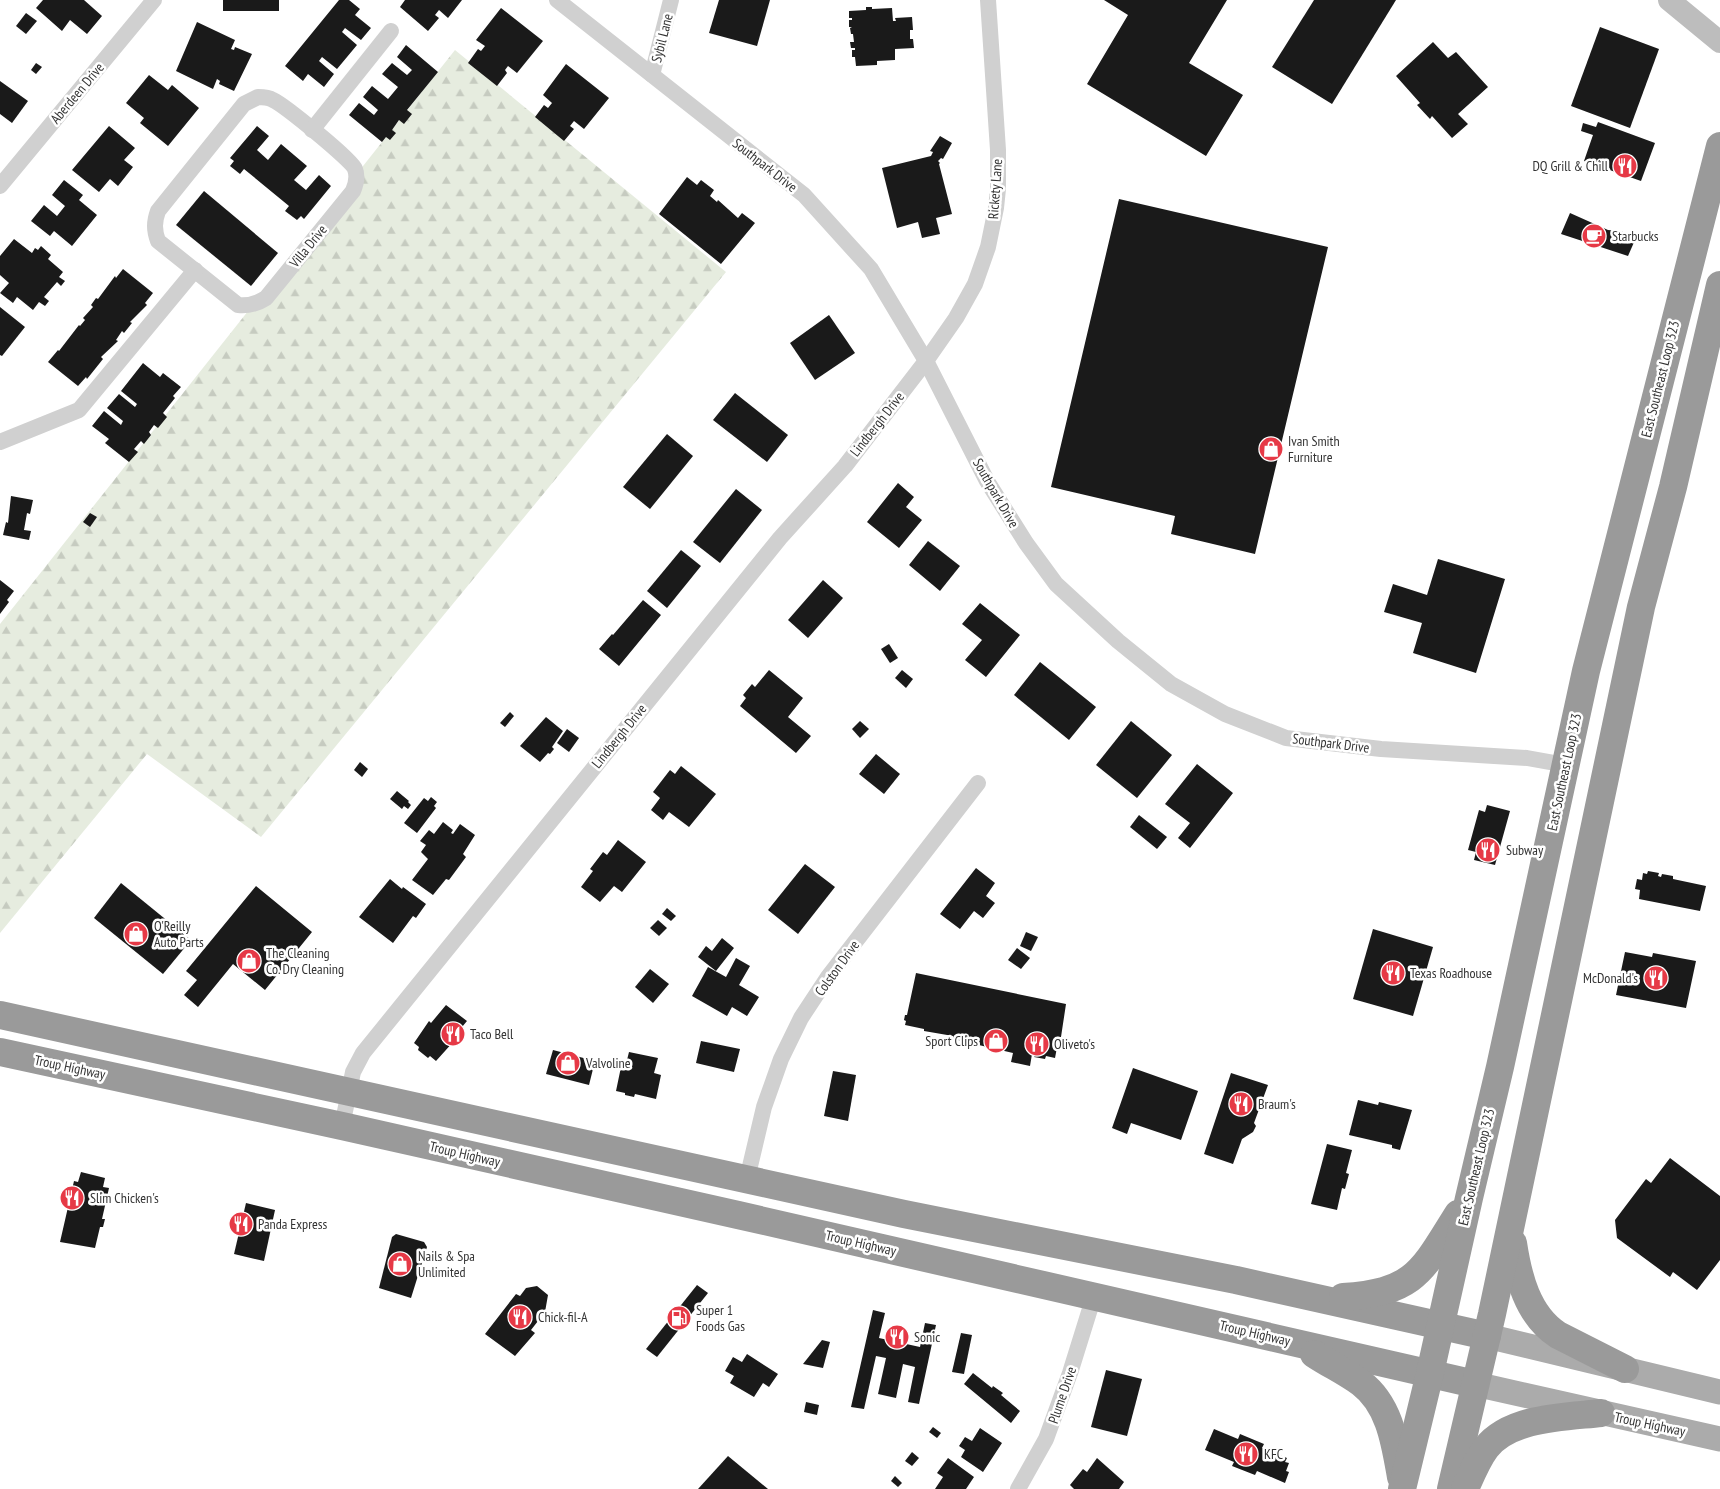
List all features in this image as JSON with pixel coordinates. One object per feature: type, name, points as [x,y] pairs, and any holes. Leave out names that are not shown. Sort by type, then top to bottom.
[{"type":"highway","name":"East Southeast Loop 323","points":[[1402,1488],[1500,1067],[1586,671],[1720,146]]},
{"type":"highway","points":[[1452,1489],[1511,1227],[1641,606],[1673,487],[1720,285]]},
{"type":"highway","points":[[0,1015],[904,1214],[1236,1280],[1487,1336]]},
{"type":"highway","name":"Troup Highway","points":[[0,1052],[342,1126],[1475,1384]]},
{"type":"highway","points":[[1322,1299],[1376,1293],[1389,1290],[1410,1280],[1426,1264],[1469,1198]]},
{"type":"highway","points":[[1511,1227],[1520,1280],[1530,1303],[1540,1319],[1558,1335],[1625,1369]]},
{"type":"highway","points":[[1294,1342],[1361,1383],[1378,1401],[1392,1430],[1402,1488]]},
{"type":"highway","points":[[1465,1489],[1481,1456],[1488,1446],[1502,1434],[1540,1420],[1601,1413]]},
{"type":"main road","points":[[1669,0],[1720,42]]},
{"type":"main road","points":[[1487,1336],[1720,1392]]},
{"type":"main road","name":"Troup Highway","points":[[1475,1384],[1720,1439]]},
{"type":"street","name":"Aberdeen Drive","points":[[0,186],[6,167],[154,0]]},
{"type":"street","name":"Southpark Drive","points":[[557,0],[804,195],[830,223],[872,270],[926,361],[987,481],[1026,543],[1056,584],[1118,641],[1171,684],[1225,714],[1286,738],[1381,749],[1527,758],[1566,765]]},
{"type":"street","name":"Sybil Lane","points":[[652,75],[671,0]]},
{"type":"street","name":"Rickety Lane","points":[[926,361],[956,318],[975,284],[988,247],[994,217],[998,189],[998,150],[988,0]]},
{"type":"street","points":[[312,130],[391,31]]},
{"type":"street","name":"Villa Drive","points":[[258,97],[274,100],[312,130],[350,161],[355,168],[356,184],[353,191],[266,298],[246,306],[238,305],[158,240],[154,233],[158,211],[244,104],[258,97]]},
{"type":"street","points":[[0,442],[79,410],[195,270]]},
{"type":"street","name":"Lindbergh Drive","points":[[342,1126],[352,1072],[363,1053],[780,538],[845,466],[926,361]]},
{"type":"street","name":"Colston Drive","points":[[747,1179],[764,1107],[781,1059],[801,1018],[828,977],[978,783]]},
{"type":"street","name":"Plume Drive","points":[[1018,1489],[1046,1439],[1070,1374],[1094,1296]]},
{"type":"green space","points":[[455,50],[726,272],[261,837],[147,754],[0,933],[0,624]]},
{"type":"building","points":[[43,0],[84,0],[102,16],[87,34],[70,20],[62,31],[36,8]]},
{"type":"building","points":[[223,0],[279,0],[279,11],[223,11]]},
{"type":"building","points":[[339,0],[349,0],[360,9],[355,15],[371,28],[361,40],[345,28],[342,32],[357,45],[337,69],[322,57],[319,61],[334,74],[324,87],[308,74],[303,81],[285,66]]},
{"type":"building","points":[[405,0],[462,0],[448,18],[439,10],[435,15],[439,18],[428,31],[400,7]]},
{"type":"building","points":[[719,0],[770,0],[757,46],[709,33]]},
{"type":"building","points":[[1104,0],[1227,0],[1189,63],[1243,95],[1206,156],[1087,84],[1128,15]]},
{"type":"building","points":[[1314,0],[1396,0],[1332,104],[1272,67]]},
{"type":"building","points":[[866,7],[872,7],[872,9],[892,8],[893,21],[896,21],[895,18],[912,17],[913,30],[910,30],[910,39],[913,39],[914,48],[895,49],[895,60],[877,61],[877,65],[856,66],[855,57],[852,57],[852,50],[855,50],[855,48],[851,48],[850,42],[854,42],[850,28],[852,27],[849,27],[849,20],[852,20],[852,18],[849,18],[849,11],[866,10]]},
{"type":"building","points":[[501,8],[543,41],[517,73],[508,66],[505,70],[507,73],[497,86],[468,63],[478,49],[481,51],[485,46],[476,40]]},
{"type":"building","points":[[26,13],[37,21],[26,34],[16,26]]},
{"type":"building","points":[[197,22],[235,40],[231,49],[234,50],[235,47],[252,54],[234,91],[219,84],[220,81],[217,79],[213,89],[176,71]]},
{"type":"building","points":[[1600,27],[1659,49],[1630,128],[1571,106]]},
{"type":"building","points":[[1433,42],[1448,58],[1456,52],[1488,87],[1458,114],[1468,124],[1452,138],[1432,116],[1430,119],[1417,105],[1420,103],[1396,76]]},
{"type":"building","points":[[406,45],[438,72],[407,110],[412,114],[404,124],[399,120],[392,130],[396,133],[390,140],[386,137],[382,142],[349,115],[359,103],[374,115],[378,110],[363,97],[372,86],[388,99],[398,87],[382,74],[392,63],[407,75],[412,70],[397,57]]},
{"type":"building","points":[[36,63],[42,67],[36,74],[31,70]]},
{"type":"building","points":[[566,64],[609,98],[584,129],[574,121],[570,126],[574,129],[564,141],[535,117],[544,105],[548,108],[552,103],[543,95]]},
{"type":"building","points":[[149,75],[168,90],[172,85],[199,108],[168,146],[140,123],[144,118],[126,103]]},
{"type":"building","points":[[0,81],[28,101],[12,123],[0,114]]},
{"type":"building","points":[[1598,122],[1655,143],[1641,181],[1584,161],[1593,135],[1581,131],[1583,123],[1596,127]]},
{"type":"building","points":[[109,126],[135,148],[124,160],[133,167],[118,186],[110,179],[99,192],[72,170]]},
{"type":"building","points":[[257,126],[269,136],[257,150],[268,160],[281,144],[307,166],[294,180],[306,190],[319,175],[331,186],[304,219],[301,216],[297,220],[285,211],[289,206],[244,169],[240,174],[230,166],[234,161],[230,158]]},
{"type":"building","points":[[940,136],[952,143],[943,159],[941,158],[938,161],[952,214],[936,218],[940,234],[922,238],[918,222],[897,228],[882,168],[931,156],[933,152],[930,151]]},
{"type":"building","points":[[687,177],[697,185],[701,180],[714,190],[710,196],[717,202],[718,200],[738,218],[742,213],[755,223],[721,264],[659,214]]},
{"type":"building","points":[[64,180],[83,195],[79,200],[97,215],[72,246],[54,231],[50,236],[31,221],[44,205],[57,216],[65,206],[52,195]]},
{"type":"building","points":[[204,191],[278,253],[251,286],[176,225]]},
{"type":"building","points":[[1119,199],[1328,247],[1255,554],[1171,534],[1175,516],[1051,487]]},
{"type":"building","name":"Starbucks","points":[[1570,213],[1608,230],[1623,232],[1624,237],[1635,240],[1628,256],[1561,234]]},
{"type":"building","points":[[14,239],[32,253],[35,248],[38,250],[41,246],[51,255],[48,259],[63,272],[59,277],[65,281],[61,286],[57,282],[44,297],[49,301],[45,306],[39,302],[33,310],[17,297],[13,303],[0,293],[9,283],[0,275],[0,256]]},
{"type":"building","points":[[123,269],[153,293],[145,303],[147,305],[130,322],[132,323],[124,333],[122,331],[116,340],[118,341],[101,357],[103,359],[87,379],[86,377],[78,386],[48,362],[85,320],[83,318],[93,307],[91,305],[96,298],[98,299],[115,276],[116,278]]},
{"type":"building","points":[[0,307],[25,327],[2,356],[0,355]]},
{"type":"building","points":[[829,315],[855,353],[815,380],[790,343]]},
{"type":"building","points":[[143,363],[160,377],[163,373],[181,387],[163,413],[167,417],[158,428],[154,425],[149,432],[151,435],[144,444],[141,441],[134,449],[138,452],[129,462],[105,443],[109,439],[92,426],[104,411],[121,425],[123,421],[107,408],[119,394],[135,407],[137,404],[121,391]]},
{"type":"building","points":[[735,393],[788,435],[767,462],[713,420]]},
{"type":"building","points":[[667,434],[693,456],[650,509],[623,487]]},
{"type":"building","points":[[898,483],[914,497],[906,507],[922,520],[899,548],[867,522]]},
{"type":"building","points":[[736,489],[762,510],[720,563],[693,542]]},
{"type":"building","points":[[11,496],[33,500],[30,514],[27,513],[24,530],[31,531],[29,540],[3,535],[6,522],[8,523]]},
{"type":"building","points":[[90,513],[97,517],[90,527],[83,522]]},
{"type":"building","points":[[928,541],[960,566],[940,591],[909,565]]},
{"type":"building","points":[[681,550],[701,566],[667,608],[647,591]]},
{"type":"building","points":[[1438,559],[1505,579],[1476,673],[1413,653],[1422,623],[1384,612],[1393,584],[1427,595]]},
{"type":"building","points":[[0,580],[14,591],[0,614]]},
{"type":"building","points":[[823,580],[843,598],[808,638],[788,620]]},
{"type":"building","points":[[643,600],[661,615],[619,666],[599,649]]},
{"type":"building","points":[[980,603],[1020,635],[986,677],[965,660],[982,640],[962,624]]},
{"type":"building","points":[[889,644],[898,658],[890,663],[881,649]]},
{"type":"building","points":[[1040,662],[1096,707],[1069,740],[1014,695]]},
{"type":"building","points":[[769,670],[803,698],[788,717],[811,736],[796,753],[740,706],[746,698],[743,695],[752,684],[755,687]]},
{"type":"building","points":[[902,670],[913,679],[906,688],[895,678]]},
{"type":"building","points":[[510,712],[514,716],[505,727],[500,723]]},
{"type":"building","points":[[546,717],[563,731],[552,747],[554,749],[540,762],[520,746]]},
{"type":"building","points":[[860,721],[869,729],[860,738],[852,729]]},
{"type":"building","points":[[1131,721],[1172,755],[1137,798],[1096,765]]},
{"type":"building","points":[[567,729],[579,738],[569,752],[557,743]]},
{"type":"building","points":[[876,754],[900,774],[884,794],[859,774]]},
{"type":"building","points":[[360,762],[368,769],[362,777],[354,770]]},
{"type":"building","points":[[1197,764],[1233,793],[1190,848],[1178,838],[1190,823],[1165,804]]},
{"type":"building","points":[[681,766],[716,794],[689,827],[669,812],[663,820],[651,810],[660,798],[653,792],[670,770],[675,774]]},
{"type":"building","points":[[397,791],[409,801],[411,805],[408,809],[404,806],[402,809],[390,799]]},
{"type":"building","points":[[431,797],[437,802],[434,806],[436,808],[417,833],[404,823],[424,798],[428,801]]},
{"type":"building","points":[[1487,805],[1510,811],[1495,865],[1474,860],[1476,852],[1468,850],[1479,810],[1485,812]]},
{"type":"building","points":[[1139,815],[1167,837],[1157,849],[1130,827]]},
{"type":"building","points":[[443,822],[453,830],[451,833],[453,834],[460,824],[475,835],[463,854],[466,857],[449,880],[446,879],[433,895],[412,880],[428,859],[421,852],[426,845],[420,841],[429,830],[434,834]]},
{"type":"building","points":[[618,840],[646,862],[622,892],[614,886],[600,902],[581,887],[593,871],[590,869],[603,852],[607,855]]},
{"type":"building","points":[[805,864],[835,887],[798,934],[768,910]]},
{"type":"building","points":[[976,868],[995,883],[986,896],[995,903],[983,918],[974,911],[960,929],[940,914]]},
{"type":"building","points":[[1648,871],[1659,873],[1658,876],[1661,877],[1662,874],[1673,876],[1673,879],[1706,886],[1700,911],[1639,899],[1640,890],[1635,889],[1637,879],[1642,880],[1643,873],[1647,874]]},
{"type":"building","points":[[390,879],[426,904],[416,918],[413,916],[393,943],[359,917]]},
{"type":"building","points":[[121,883],[191,940],[163,974],[94,918]]},
{"type":"building","points":[[256,886],[312,932],[265,990],[233,964],[198,1007],[184,995],[197,980],[186,971]]},
{"type":"building","points":[[667,908],[676,916],[671,921],[662,914]]},
{"type":"building","points":[[658,920],[667,928],[659,936],[650,928]]},
{"type":"building","name":"Texas Roadhouse","points":[[1373,929],[1433,947],[1413,1016],[1353,999]]},
{"type":"building","points":[[1026,932],[1038,937],[1031,951],[1020,946]]},
{"type":"building","points":[[722,938],[734,948],[716,971],[698,957],[706,946],[712,951]]},
{"type":"building","points":[[1017,948],[1030,958],[1021,969],[1008,960]]},
{"type":"building","name":"McDonald's","points":[[1625,952],[1652,957],[1653,953],[1696,961],[1686,1008],[1616,995]]},
{"type":"building","points":[[736,958],[750,966],[739,985],[759,997],[747,1016],[732,1007],[727,1016],[692,996],[708,967],[726,977]]},
{"type":"building","points":[[650,969],[669,984],[653,1003],[635,987]]},
{"type":"building","points":[[916,973],[1066,1004],[1061,1037],[1059,1037],[1055,1058],[1046,1056],[1045,1059],[1034,1057],[1035,1055],[1032,1054],[1030,1066],[1011,1062],[1013,1053],[953,1039],[953,1036],[924,1031],[924,1029],[905,1025],[905,1015],[907,1015]]},
{"type":"building","points":[[446,1005],[467,1021],[452,1039],[454,1041],[436,1061],[430,1056],[428,1058],[418,1050],[419,1047],[414,1043],[429,1021],[431,1023]]},
{"type":"building","points":[[701,1041],[740,1049],[734,1072],[696,1063]]},
{"type":"building","points":[[553,1050],[595,1061],[589,1085],[546,1074]]},
{"type":"building","points":[[629,1052],[658,1058],[654,1073],[661,1075],[656,1099],[635,1094],[634,1097],[616,1091],[621,1067],[625,1068]]},
{"type":"building","points":[[1133,1068],[1198,1091],[1181,1140],[1131,1123],[1127,1134],[1112,1128]]},
{"type":"building","points":[[833,1071],[856,1075],[848,1121],[824,1116]]},
{"type":"building","name":"Braum's","points":[[1231,1073],[1268,1085],[1254,1123],[1256,1126],[1253,1132],[1242,1139],[1233,1164],[1204,1154]]},
{"type":"building","points":[[1358,1100],[1378,1105],[1379,1102],[1412,1110],[1400,1150],[1392,1148],[1392,1145],[1349,1135]]},
{"type":"building","points":[[1327,1144],[1352,1150],[1346,1173],[1349,1174],[1345,1189],[1342,1188],[1337,1210],[1311,1204]]},
{"type":"building","points":[[1670,1158],[1720,1196],[1720,1260],[1697,1290],[1673,1272],[1670,1277],[1617,1238],[1615,1220],[1646,1179],[1651,1183]]},
{"type":"building","points":[[81,1172],[105,1178],[103,1187],[109,1188],[102,1219],[105,1219],[103,1227],[100,1227],[95,1248],[60,1242],[74,1181],[78,1182]]},
{"type":"building","points":[[246,1203],[275,1210],[264,1261],[234,1254]]},
{"type":"building","points":[[396,1234],[424,1242],[427,1247],[411,1298],[379,1288],[392,1237]]},
{"type":"building","points":[[697,1285],[708,1293],[657,1357],[646,1349]]},
{"type":"building","name":"Chick-fil-A","points":[[537,1286],[548,1295],[545,1312],[531,1330],[535,1333],[515,1356],[485,1334],[516,1294],[520,1296],[526,1288]]},
{"type":"building","points":[[873,1310],[885,1313],[879,1338],[920,1347],[925,1323],[936,1325],[919,1404],[908,1402],[915,1367],[903,1364],[896,1398],[878,1394],[886,1358],[876,1356],[864,1409],[851,1407]]},
{"type":"building","points":[[961,1333],[972,1335],[964,1374],[952,1372]]},
{"type":"building","points":[[822,1340],[830,1342],[823,1368],[803,1364]]},
{"type":"building","points":[[747,1354],[778,1374],[769,1387],[763,1383],[754,1397],[730,1383],[734,1376],[725,1371],[733,1357],[742,1362]]},
{"type":"building","points":[[1106,1370],[1142,1379],[1127,1436],[1091,1427]]},
{"type":"building","points":[[973,1373],[992,1388],[993,1386],[1003,1393],[1001,1395],[1020,1411],[1011,1423],[964,1384]]},
{"type":"building","points":[[806,1402],[819,1405],[817,1415],[804,1412]]},
{"type":"building","points":[[933,1427],[941,1433],[937,1438],[929,1432]]},
{"type":"building","points":[[980,1428],[1002,1443],[983,1472],[961,1457],[965,1450],[959,1446],[965,1437],[972,1441]]},
{"type":"building","name":"KFC","points":[[1214,1429],[1238,1439],[1240,1434],[1264,1444],[1262,1448],[1287,1458],[1285,1462],[1289,1463],[1286,1471],[1289,1472],[1285,1483],[1257,1471],[1255,1475],[1232,1466],[1234,1462],[1205,1450]]},
{"type":"building","points":[[912,1452],[919,1458],[912,1466],[905,1461]]},
{"type":"building","points":[[728,1456],[768,1489],[698,1489]]},
{"type":"building","points":[[948,1458],[974,1477],[966,1489],[935,1489],[943,1477],[937,1473]]},
{"type":"building","points":[[1097,1458],[1124,1482],[1119,1489],[1074,1489],[1070,1485],[1083,1469],[1087,1472]]},
{"type":"building","points":[[895,1476],[902,1483],[898,1487],[891,1481]]},
{"type":"place","name":"DQ Grill & Chill","points":[[1625,166]]},
{"type":"place","name":"Starbucks","points":[[1594,236]]},
{"type":"place","name":"Ivan Smith Furniture","points":[[1271,449]]},
{"type":"place","name":"Subway","points":[[1488,850]]},
{"type":"place","name":"O'Reilly Auto Parts","points":[[136,934]]},
{"type":"place","name":"The Cleaning Co. Dry Cleaning","points":[[249,961]]},
{"type":"place","name":"Texas Roadhouse","points":[[1393,973]]},
{"type":"place","name":"McDonald's","points":[[1656,978]]},
{"type":"place","name":"Taco Bell","points":[[453,1034]]},
{"type":"place","name":"Sport Clips","points":[[996,1041]]},
{"type":"place","name":"Oliveto's","points":[[1037,1044]]},
{"type":"place","name":"Valvoline","points":[[568,1063]]},
{"type":"place","name":"Braum's","points":[[1241,1104]]},
{"type":"place","name":"Slim Chicken's","points":[[72,1198]]},
{"type":"place","name":"Panda Express","points":[[241,1224]]},
{"type":"place","name":"Nails & Spa Unlimited","points":[[400,1264]]},
{"type":"place","name":"Chick-fil-A","points":[[520,1317]]},
{"type":"place","name":"Super 1 Foods Gas","points":[[679,1318]]},
{"type":"place","name":"Sonic","points":[[897,1337]]},
{"type":"place","name":"KFC","points":[[1246,1454]]}]
